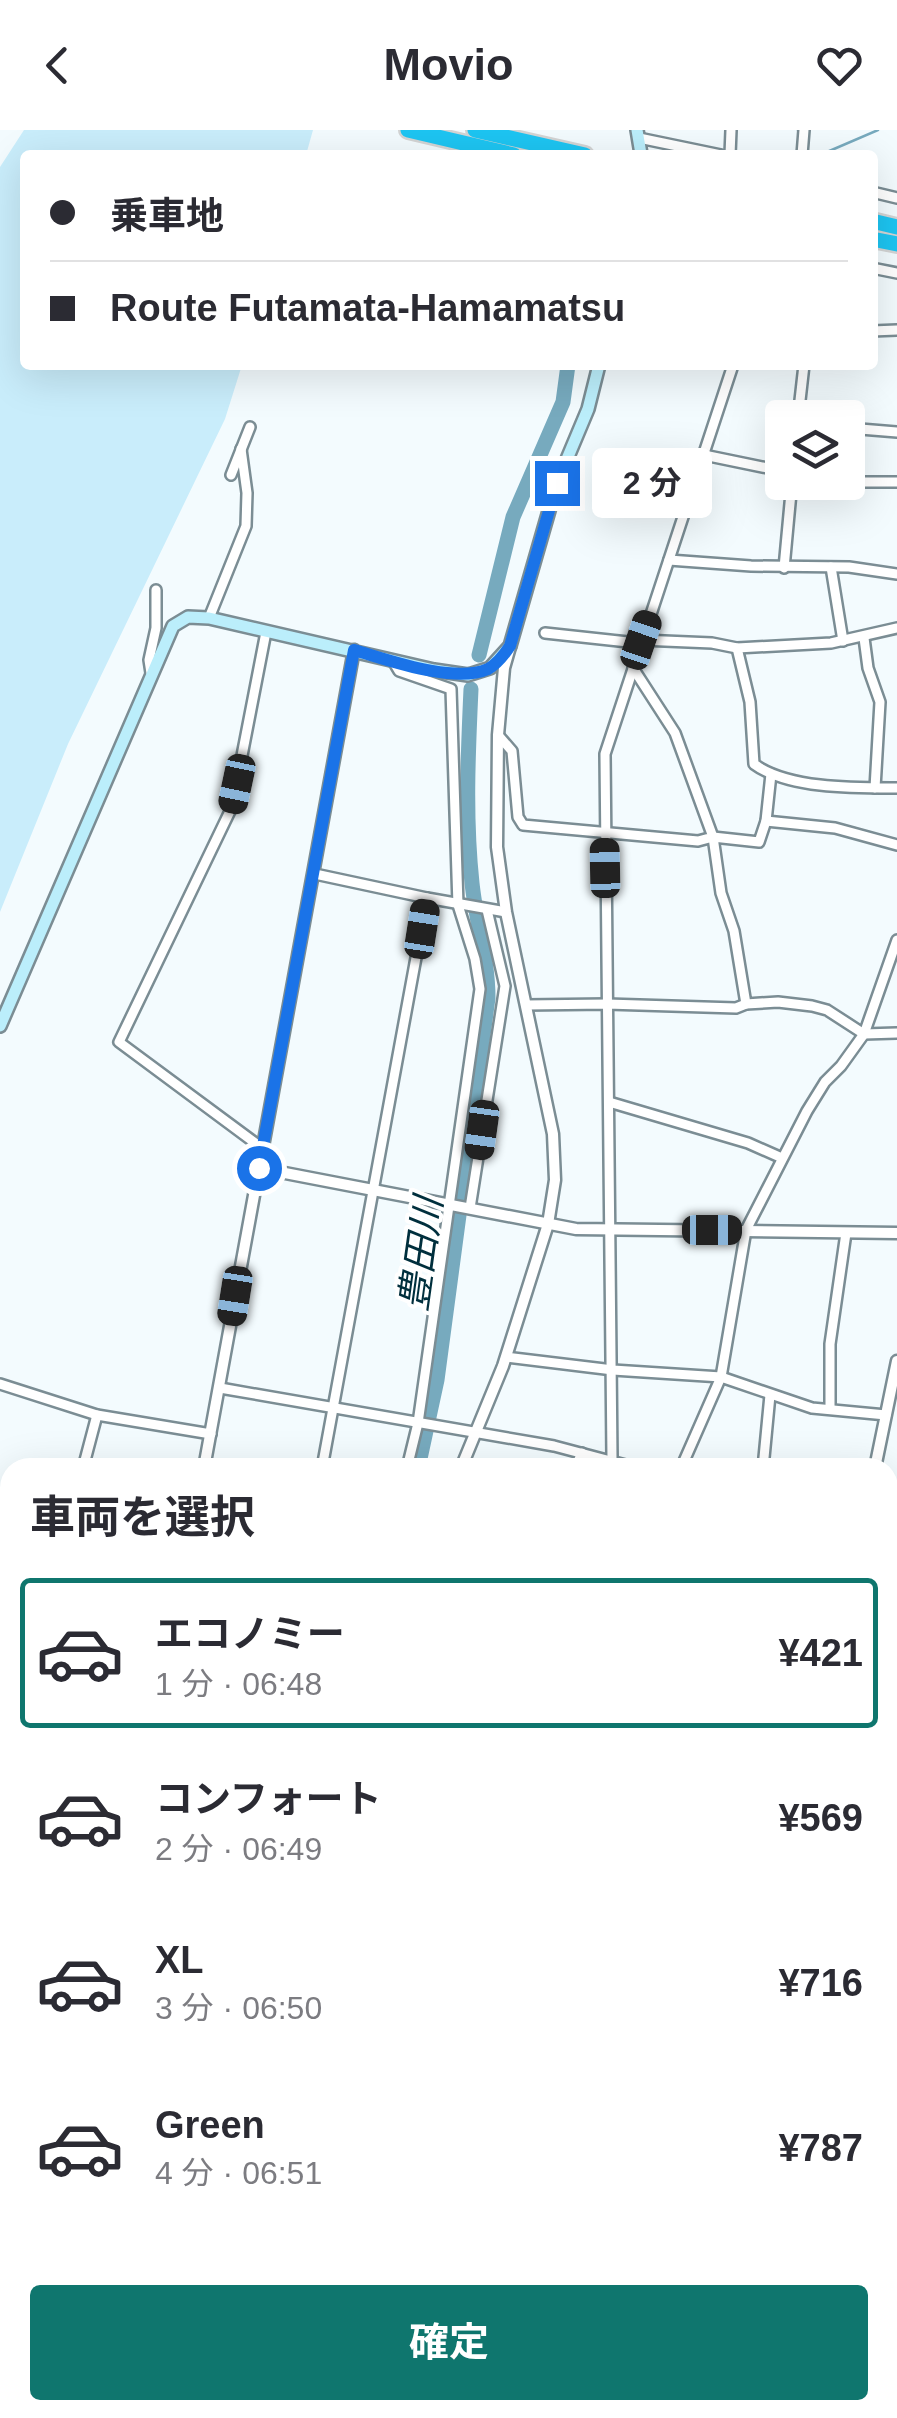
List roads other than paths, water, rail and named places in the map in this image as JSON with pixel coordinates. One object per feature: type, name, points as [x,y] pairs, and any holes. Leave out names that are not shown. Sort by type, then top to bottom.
[{"type":"highway","points":[[408,130],[493,150]]},
{"type":"highway","points":[[475,130],[563,150]]},
{"type":"main road","points":[[0,1026],[173,626],[188,617],[209,618],[468,675],[490,668],[510,646],[557,483],[588,410],[598,370]]},
{"type":"street","points":[[638,134],[700,150]]},
{"type":"street","points":[[612,1458],[605,754],[732,370]]},
{"type":"street","points":[[800,400],[803,370]]},
{"type":"street","points":[[231,475],[250,426]]},
{"type":"street","points":[[865,429],[897,432]]},
{"type":"street","points":[[209,618],[246,526],[247,492],[241,450]]},
{"type":"street","points":[[704,454],[765,467]]},
{"type":"street","points":[[865,482],[897,482]]},
{"type":"street","points":[[784,568],[790,500]]},
{"type":"street","points":[[669,560],[897,574]]},
{"type":"street","points":[[831,567],[843,641]]},
{"type":"street","points":[[151,676],[156,590]]},
{"type":"street","points":[[545,633],[628,642],[712,643],[737,648],[843,641],[897,628]]},
{"type":"street","points":[[262,1148],[119,1042],[232,807],[266,632]]},
{"type":"street","points":[[864,638],[868,668],[880,702],[875,788]]},
{"type":"street","points":[[465,1458],[506,1357],[548,1224],[555,1180],[553,1134],[506,912],[498,847],[498,735],[504,668],[510,646]]},
{"type":"street","points":[[737,648],[750,702],[754,764],[770,774],[838,787],[897,788]]},
{"type":"street","points":[[206,1458],[354,650]]},
{"type":"street","points":[[393,661],[399,672],[451,689],[461,906],[480,989],[418,1423],[409,1458]]},
{"type":"street","points":[[633,668],[675,733],[713,837],[746,1004]]},
{"type":"street","points":[[498,735],[512,751],[518,816],[523,824],[605,834],[759,842],[766,821],[770,774]]},
{"type":"street","points":[[766,821],[836,828],[897,845]]},
{"type":"street","points":[[315,874],[506,912]]},
{"type":"street","points":[[324,1458],[426,898]]},
{"type":"street","points":[[468,1208],[505,986],[485,909]]},
{"type":"street","points":[[685,1458],[721,1378],[746,1230],[825,1082],[842,1066],[864,1034],[897,940]]},
{"type":"street","points":[[526,1005],[736,1008],[778,1002],[827,1010],[864,1034],[897,1033]]},
{"type":"street","points":[[609,1102],[748,1143],[782,1158]]},
{"type":"street","points":[[259,1168],[548,1224],[611,1230],[897,1233]]},
{"type":"street","points":[[830,1409],[830,1344],[846,1232]]},
{"type":"street","points":[[506,1357],[721,1378],[812,1408],[886,1415]]},
{"type":"street","points":[[877,1458],[896,1367]]},
{"type":"street","points":[[0,1384],[96,1415],[211,1434]]},
{"type":"street","points":[[220,1388],[607,1458]]},
{"type":"street","points":[[763,1458],[770,1394]]},
{"type":"street","points":[[85,1458],[96,1415]]},
{"type":"street","points":[[580,1458],[582,1453]]},
{"type":"waterway","points":[[798,130],[799,136]]},
{"type":"waterway","points":[[832,150],[878,130]]},
{"type":"waterway","name":"豊田川","points":[[479,655],[513,517],[563,402],[567,370]]},
{"type":"waterway","name":"豊田川","points":[[420,1458],[437,1380],[488,998],[468,834],[471,689]]}]
